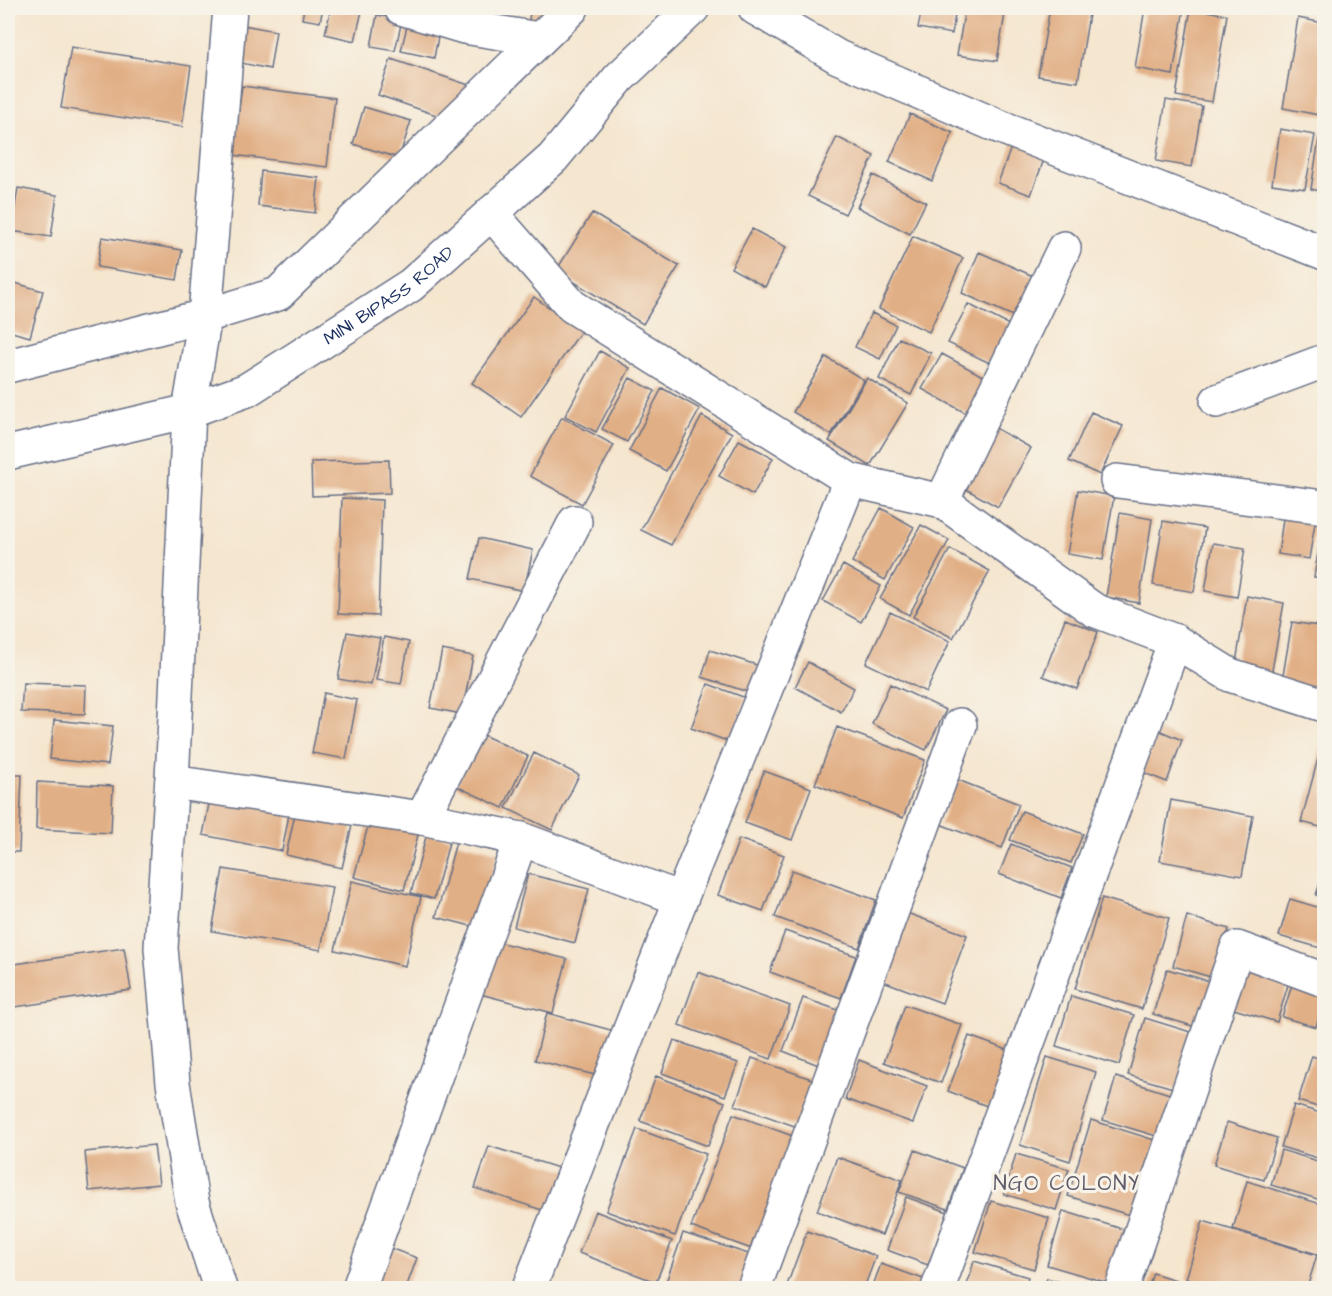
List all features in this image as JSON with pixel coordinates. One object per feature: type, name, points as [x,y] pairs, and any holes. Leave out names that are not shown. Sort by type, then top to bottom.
[{"type":"street","points":[[220,1288],[192,1202],[173,1083],[161,948],[172,782],[189,411],[205,316],[230,8]]},
{"type":"street","points":[[400,8],[464,27],[539,39]]},
{"type":"street","points":[[8,366],[205,316],[278,294],[572,8]]},
{"type":"street","name":"MINI BIPASS ROAD","points":[[8,453],[189,411],[247,390],[411,285],[553,158],[619,78],[693,8]]},
{"type":"street","points":[[755,8],[838,57],[993,124],[1324,253]]},
{"type":"street","points":[[491,213],[573,306],[850,480],[942,501],[1094,610],[1175,641],[1230,675],[1324,705]]},
{"type":"street","points":[[942,501],[1064,248]]},
{"type":"street","points":[[1217,401],[1324,361]]},
{"type":"street","points":[[529,1288],[681,898],[850,480]]},
{"type":"street","points":[[1117,481],[1324,507]]},
{"type":"street","points":[[422,818],[575,522]]},
{"type":"street","points":[[938,1288],[1175,641]]},
{"type":"street","points":[[754,1288],[960,724]]},
{"type":"street","points":[[172,782],[422,818],[521,839],[681,898]]},
{"type":"street","points":[[359,1288],[521,839]]},
{"type":"street","points":[[1122,1288],[1237,948],[1324,980]]},
{"type":"building","points":[[304,8],[323,8],[320,22],[302,19]]},
{"type":"building","points":[[331,8],[362,11],[355,41],[325,34]]},
{"type":"building","points":[[531,8],[570,8],[528,24]]},
{"type":"building","points":[[891,8],[918,8],[917,13]]},
{"type":"building","points":[[922,8],[956,8],[952,34],[918,28]]},
{"type":"building","points":[[965,8],[1006,8],[997,61],[957,55]]},
{"type":"building","points":[[1050,8],[1090,8],[1078,82],[1038,76]]},
{"type":"building","points":[[1145,8],[1184,8],[1173,75],[1135,68]]},
{"type":"building","points":[[1191,8],[1227,15],[1212,102],[1176,96]]},
{"type":"building","points":[[377,15],[402,20],[395,51],[371,47]]},
{"type":"building","points":[[1298,18],[1324,23],[1324,116],[1283,108]]},
{"type":"building","points":[[243,25],[276,31],[270,69],[236,62]]},
{"type":"building","points":[[407,26],[439,32],[434,58],[401,51]]},
{"type":"building","points":[[71,47],[191,66],[182,127],[61,108]]},
{"type":"building","points":[[391,59],[475,87],[462,124],[378,95]]},
{"type":"building","points":[[242,86],[335,98],[327,167],[233,155]]},
{"type":"building","points":[[1166,100],[1202,106],[1192,167],[1156,161]]},
{"type":"building","points":[[364,107],[411,121],[399,158],[353,144]]},
{"type":"building","points":[[910,114],[953,133],[932,181],[889,162]]},
{"type":"building","points":[[1280,129],[1315,135],[1305,189],[1272,184]]},
{"type":"building","points":[[1320,133],[1324,134],[1324,192],[1311,189]]},
{"type":"building","points":[[837,137],[874,156],[845,214],[808,196]]},
{"type":"building","points":[[1013,142],[1046,154],[1031,195],[998,183]]},
{"type":"building","points":[[261,171],[319,178],[315,213],[258,206]]},
{"type":"building","points":[[873,175],[926,202],[910,234],[857,207]]},
{"type":"building","points":[[18,188],[57,195],[51,237],[11,231]]},
{"type":"building","points":[[592,213],[679,266],[643,324],[556,271]]},
{"type":"building","points":[[752,229],[786,247],[765,287],[731,268]]},
{"type":"building","points":[[913,236],[963,258],[929,332],[879,309]]},
{"type":"building","points":[[102,237],[182,250],[177,280],[97,267]]},
{"type":"building","points":[[979,252],[1042,280],[1024,321],[962,293]]},
{"type":"building","points":[[8,281],[43,291],[30,337],[8,331]]},
{"type":"building","points":[[534,297],[582,330],[521,417],[472,383]]},
{"type":"building","points":[[968,304],[1021,331],[1002,369],[948,343]]},
{"type":"building","points":[[872,313],[896,325],[880,359],[855,347]]},
{"type":"building","points":[[899,338],[931,353],[911,395],[879,379]]},
{"type":"building","points":[[600,351],[630,368],[596,432],[565,416]]},
{"type":"building","points":[[942,354],[992,381],[973,417],[922,389]]},
{"type":"building","points":[[826,357],[864,380],[831,435],[793,412]]},
{"type":"building","points":[[630,378],[655,391],[627,442],[602,429]]},
{"type":"building","points":[[867,378],[908,403],[870,466],[829,441]]},
{"type":"building","points":[[662,388],[700,409],[666,471],[629,451]]},
{"type":"building","points":[[1091,412],[1123,426],[1100,475],[1069,461]]},
{"type":"building","points":[[702,416],[732,433],[671,545],[641,530]]},
{"type":"building","points":[[562,417],[614,445],[582,504],[530,476]]},
{"type":"building","points":[[988,424],[1031,448],[998,507],[955,483]]},
{"type":"building","points":[[739,440],[773,458],[753,495],[719,476]]},
{"type":"building","points":[[389,460],[390,493],[312,496],[311,462]]},
{"type":"building","points":[[1078,490],[1114,496],[1103,560],[1067,554]]},
{"type":"building","points":[[342,498],[382,500],[378,616],[338,614]]},
{"type":"building","points":[[881,508],[914,527],[885,580],[852,562]]},
{"type":"building","points":[[1284,512],[1316,517],[1309,559],[1278,554]]},
{"type":"building","points":[[1120,513],[1152,519],[1139,603],[1106,597]]},
{"type":"building","points":[[1163,521],[1205,528],[1194,592],[1153,585]]},
{"type":"building","points":[[1324,522],[1324,578],[1314,577]]},
{"type":"building","points":[[921,525],[949,540],[909,615],[880,599]]},
{"type":"building","points":[[479,538],[533,550],[524,591],[470,579]]},
{"type":"building","points":[[1213,543],[1245,548],[1237,597],[1205,591]]},
{"type":"building","points":[[950,549],[990,571],[953,638],[913,617]]},
{"type":"building","points":[[843,565],[881,586],[861,622],[823,601]]},
{"type":"building","points":[[1247,596],[1284,603],[1271,676],[1235,669]]},
{"type":"building","points":[[890,612],[950,641],[926,692],[866,663]]},
{"type":"building","points":[[1065,619],[1098,632],[1077,689],[1043,676]]},
{"type":"building","points":[[1292,622],[1324,627],[1324,694],[1281,687]]},
{"type":"building","points":[[347,632],[380,638],[371,685],[338,679]]},
{"type":"building","points":[[384,637],[409,642],[401,684],[376,680]]},
{"type":"building","points":[[442,650],[473,656],[462,714],[430,708]]},
{"type":"building","points":[[710,650],[769,669],[760,696],[702,677]]},
{"type":"building","points":[[808,662],[854,688],[841,712],[795,687]]},
{"type":"building","points":[[23,683],[86,685],[85,714],[21,712]]},
{"type":"building","points":[[708,684],[746,698],[730,742],[691,728]]},
{"type":"building","points":[[890,684],[946,710],[926,750],[872,724]]},
{"type":"building","points":[[324,693],[357,700],[346,759],[312,753]]},
{"type":"building","points":[[54,720],[113,726],[108,765],[50,759]]},
{"type":"building","points":[[837,727],[925,760],[903,818],[815,784]]},
{"type":"building","points":[[1158,730],[1182,740],[1167,782],[1142,772]]},
{"type":"building","points":[[481,734],[528,756],[503,808],[456,786]]},
{"type":"building","points":[[1324,736],[1324,828],[1301,822]]},
{"type":"building","points":[[534,753],[579,775],[552,830],[506,808]]},
{"type":"building","points":[[764,771],[811,788],[792,840],[745,823]]},
{"type":"building","points":[[8,775],[22,775],[19,852],[8,852]]},
{"type":"building","points":[[958,780],[1019,804],[1002,848],[940,824]]},
{"type":"building","points":[[37,782],[113,786],[111,833],[36,829]]},
{"type":"building","points":[[212,788],[291,804],[282,851],[203,835]]},
{"type":"building","points":[[1171,800],[1253,816],[1242,876],[1160,861]]},
{"type":"building","points":[[297,805],[354,817],[342,868],[286,855]]},
{"type":"building","points":[[1022,811],[1083,834],[1071,863],[1010,840]]},
{"type":"building","points":[[370,819],[419,831],[404,890],[354,877]]},
{"type":"building","points":[[427,833],[450,839],[434,899],[411,893]]},
{"type":"building","points":[[739,839],[784,855],[763,911],[718,895]]},
{"type":"building","points":[[456,842],[498,852],[479,928],[436,917]]},
{"type":"building","points":[[1011,844],[1072,868],[1061,898],[999,874]]},
{"type":"building","points":[[223,869],[332,887],[321,950],[212,931]]},
{"type":"building","points":[[792,870],[876,900],[859,948],[775,917]]},
{"type":"building","points":[[1324,871],[1324,898],[1316,895]]},
{"type":"building","points":[[528,874],[589,889],[575,943],[514,927]]},
{"type":"building","points":[[352,881],[421,897],[405,966],[335,950]]},
{"type":"building","points":[[1102,898],[1169,918],[1142,1009],[1075,989]]},
{"type":"building","points":[[1290,899],[1324,909],[1324,949],[1279,936]]},
{"type":"building","points":[[907,913],[967,935],[942,1003],[883,981]]},
{"type":"building","points":[[1187,916],[1229,929],[1214,978],[1173,966]]},
{"type":"building","points":[[785,931],[856,956],[841,998],[770,972]]},
{"type":"building","points":[[494,941],[567,959],[553,1013],[480,994]]},
{"type":"building","points":[[124,948],[131,990],[8,1008],[8,965]]},
{"type":"building","points":[[1241,963],[1290,978],[1277,1022],[1227,1007]]},
{"type":"building","points":[[1167,969],[1212,982],[1199,1028],[1153,1014]]},
{"type":"building","points":[[698,972],[790,1006],[771,1059],[679,1025]]},
{"type":"building","points":[[1294,978],[1324,987],[1324,998],[1316,1027],[1282,1017]]},
{"type":"building","points":[[1071,996],[1134,1015],[1119,1065],[1056,1046]]},
{"type":"building","points":[[803,998],[841,1011],[821,1066],[783,1051]]},
{"type":"building","points":[[905,1005],[962,1025],[941,1083],[884,1062]]},
{"type":"building","points":[[547,1013],[622,1033],[611,1079],[535,1060]]},
{"type":"building","points":[[1145,1018],[1197,1034],[1180,1090],[1128,1075]]},
{"type":"building","points":[[969,1036],[1013,1052],[992,1108],[948,1091]]},
{"type":"building","points":[[674,1040],[738,1063],[725,1096],[662,1073]]},
{"type":"building","points":[[1312,1056],[1324,1060],[1324,1109],[1298,1101]]},
{"type":"building","points":[[1047,1057],[1096,1072],[1070,1161],[1020,1145]]},
{"type":"building","points":[[752,1058],[820,1082],[803,1129],[735,1105]]},
{"type":"building","points":[[859,1060],[927,1086],[913,1123],[845,1099]]},
{"type":"building","points":[[656,1076],[725,1102],[708,1146],[640,1121]]},
{"type":"building","points":[[1116,1077],[1176,1096],[1163,1138],[1103,1120]]},
{"type":"building","points":[[1294,1105],[1324,1114],[1324,1160],[1281,1147]]},
{"type":"building","points":[[733,1114],[798,1138],[757,1251],[691,1227]]},
{"type":"building","points":[[1091,1120],[1164,1143],[1142,1219],[1068,1196]]},
{"type":"building","points":[[1227,1122],[1277,1138],[1264,1180],[1214,1165]]},
{"type":"building","points":[[637,1129],[706,1154],[675,1236],[606,1211]]},
{"type":"building","points":[[154,1145],[159,1184],[89,1191],[85,1152]]},
{"type":"building","points":[[489,1146],[568,1171],[554,1214],[475,1188]]},
{"type":"building","points":[[915,1150],[963,1168],[948,1209],[899,1192]]},
{"type":"building","points":[[1281,1150],[1324,1163],[1324,1201],[1271,1185]]},
{"type":"building","points":[[1016,1154],[1069,1169],[1056,1210],[1004,1194]]},
{"type":"building","points":[[837,1157],[902,1180],[882,1235],[817,1211]]},
{"type":"building","points":[[1247,1181],[1324,1205],[1324,1240],[1320,1255],[1233,1229]]},
{"type":"building","points":[[906,1197],[948,1212],[928,1265],[887,1250]]},
{"type":"building","points":[[991,1201],[1049,1218],[1034,1269],[975,1252]]},
{"type":"building","points":[[595,1211],[672,1241],[656,1282],[579,1253]]},
{"type":"building","points":[[1063,1211],[1129,1231],[1112,1284],[1047,1265]]},
{"type":"building","points":[[1203,1221],[1317,1255],[1307,1288],[1217,1288],[1186,1279]]},
{"type":"building","points":[[807,1231],[876,1256],[864,1288],[786,1288]]},
{"type":"building","points":[[683,1233],[758,1257],[747,1288],[664,1288]]},
{"type":"building","points":[[384,1246],[417,1258],[406,1288],[368,1288]]},
{"type":"building","points":[[974,1261],[1028,1277],[1025,1288],[966,1288]]},
{"type":"building","points":[[881,1264],[929,1281],[926,1288],[872,1288]]},
{"type":"building","points":[[1153,1273],[1202,1288],[1148,1288]]},
{"type":"building","points":[[1047,1278],[1081,1288],[1044,1288]]},
{"type":"district","name":"NGO COLONY","points":[[1067,1183]]}]
